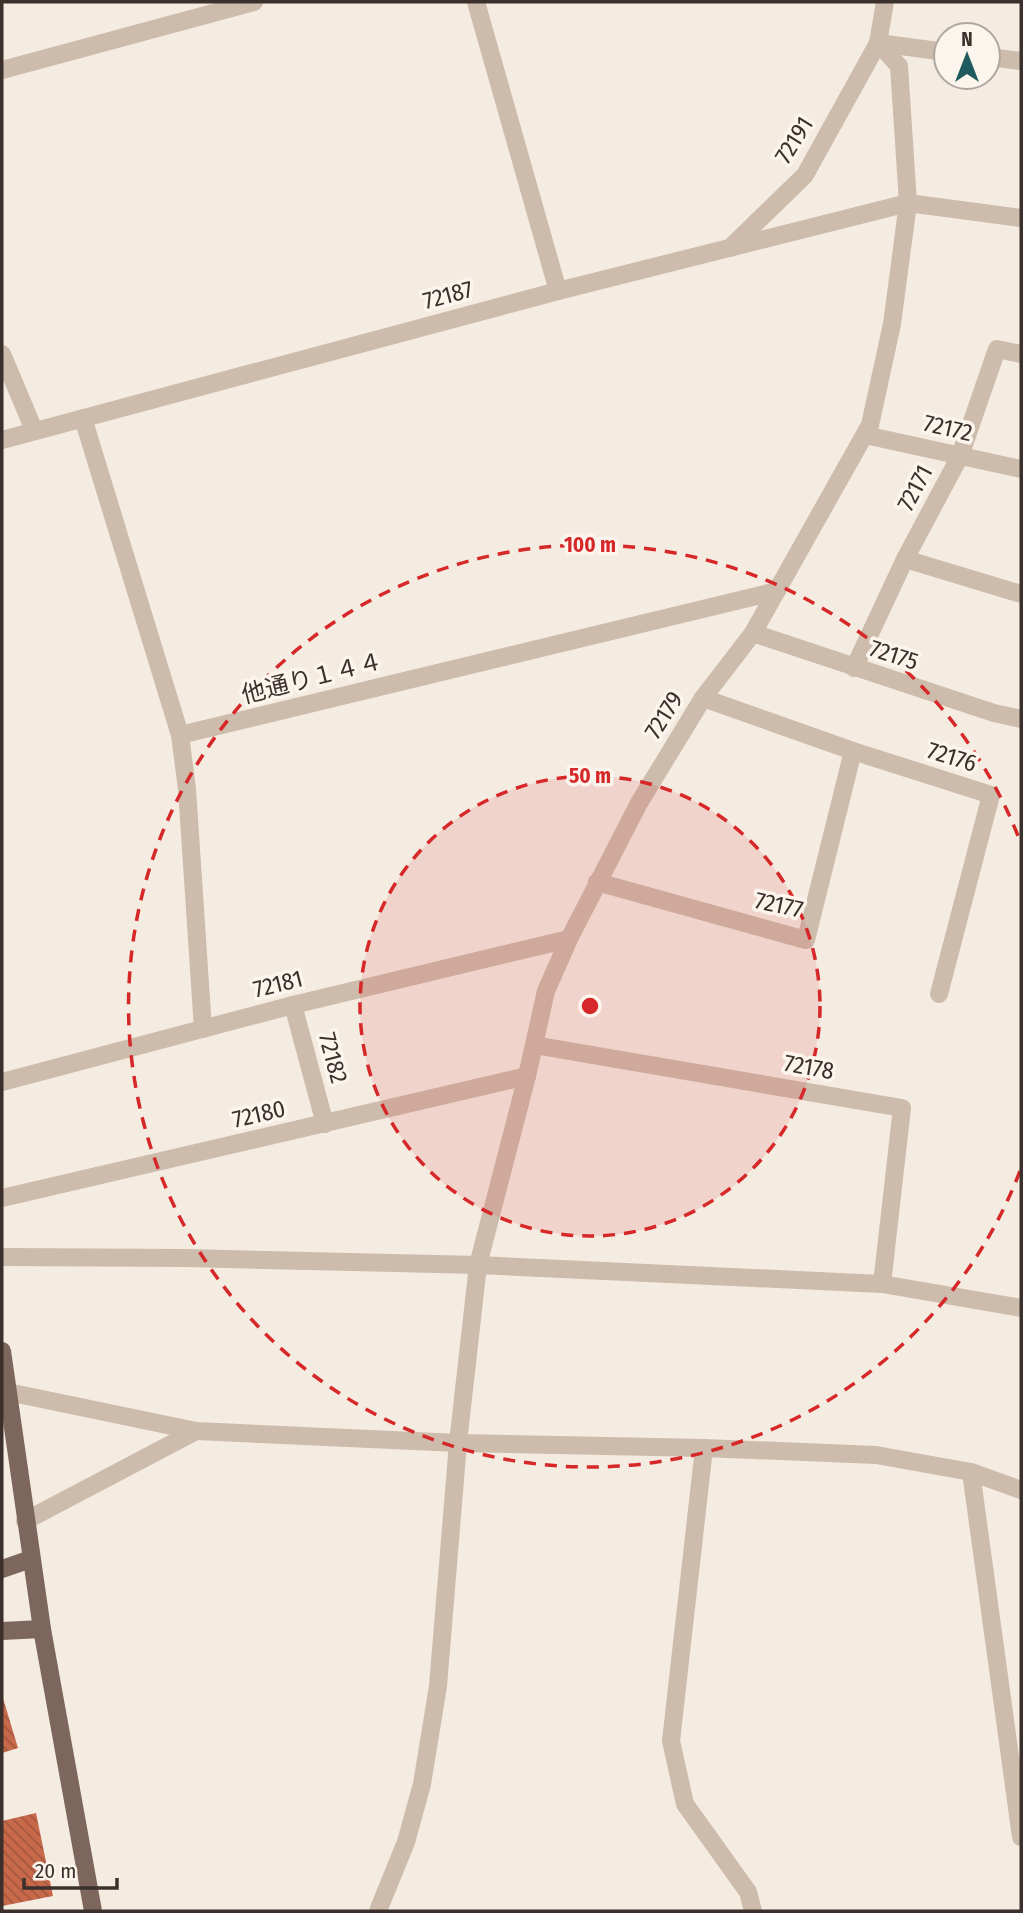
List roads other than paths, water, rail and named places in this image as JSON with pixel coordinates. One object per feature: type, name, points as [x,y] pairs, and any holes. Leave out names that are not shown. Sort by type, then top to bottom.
[{"type":"main road","points":[[2,1352],[6,1396],[42,1629],[93,1911]]},
{"type":"main road","points":[[2,1569],[31,1559]]},
{"type":"main road","points":[[2,1631],[42,1629]]},
{"type":"street","points":[[2,70],[254,2]]},
{"type":"street","points":[[476,2],[558,291]]},
{"type":"street","name":"72191","points":[[730,248],[805,175],[878,43],[884,2]]},
{"type":"street","points":[[878,43],[932,50]]},
{"type":"street","points":[[878,43],[899,66],[908,203],[1021,218]]},
{"type":"street","points":[[1002,59],[1021,61]]},
{"type":"street","name":"72187","points":[[2,440],[558,291],[908,203]]},
{"type":"street","name":"72179","points":[[378,1911],[406,1842],[422,1784],[438,1686],[458,1443],[478,1265],[527,1076],[545,991],[597,882],[639,803],[703,698],[752,633],[870,425],[892,324],[908,203]]},
{"type":"street","name":"72171","points":[[854,668],[905,559],[960,456],[997,349],[1021,354]]},
{"type":"street","points":[[2,354],[34,430]]},
{"type":"street","points":[[83,418],[180,735],[187,789],[203,1028]]},
{"type":"street","name":"72172","points":[[865,435],[1021,469]]},
{"type":"street","points":[[905,559],[1021,594]]},
{"type":"street","name":"他通り１４４","points":[[180,735],[777,592]]},
{"type":"street","name":"72175","points":[[752,633],[994,713],[1021,719]]},
{"type":"street","name":"72176","points":[[703,698],[853,751],[992,795],[939,994]]},
{"type":"street","name":"72177","points":[[597,882],[806,940],[853,751]]},
{"type":"street","name":"72181","points":[[2,1082],[293,1004],[569,939]]},
{"type":"street","name":"72182","points":[[293,1004],[326,1124]]},
{"type":"street","name":"72178","points":[[534,1045],[902,1108],[882,1284]]},
{"type":"street","name":"72180","points":[[2,1198],[527,1076]]},
{"type":"street","points":[[2,1257],[478,1265],[882,1284],[1021,1308]]},
{"type":"street","points":[[6,1396],[196,1431],[458,1443],[876,1455],[971,1472],[1021,1490]]},
{"type":"street","points":[[25,1521],[196,1431]]},
{"type":"street","points":[[704,1448],[671,1741],[685,1804],[748,1892],[753,1911]]},
{"type":"street","points":[[971,1472],[1021,1838]]}]
